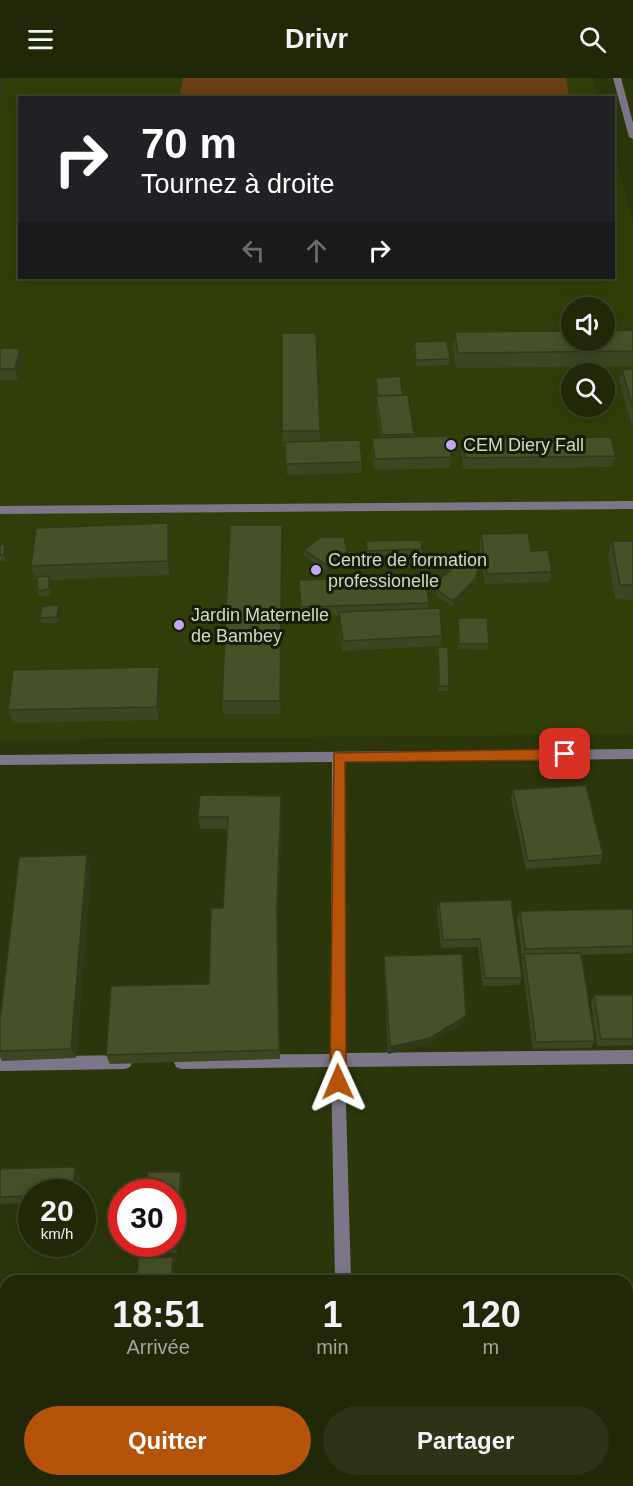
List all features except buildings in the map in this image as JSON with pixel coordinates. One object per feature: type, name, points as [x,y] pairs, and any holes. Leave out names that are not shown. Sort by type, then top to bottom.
[{"type":"street","points":[[617,78],[633,137]]},
{"type":"street","points":[[0,510],[633,505]]},
{"type":"street","points":[[0,760],[633,754]]},
{"type":"street","points":[[338,757],[338,1060],[343,1275]]},
{"type":"street","points":[[163,1062],[633,1057]]},
{"type":"street","points":[[0,1064],[140,1062]]},
{"type":"shaded area","name":"Centre de formation professionelle","points":[[0,78],[592,78],[598,96],[18,96],[18,279],[615,279],[615,157],[633,222],[633,734],[0,740]]},
{"type":"shaded area","points":[[183,78],[566,78],[569,96],[179,96]]},
{"type":"place","name":"CEM Diery Fall","points":[[451,445]]},
{"type":"place","name":"Centre de formation professionelle","points":[[316,570]]},
{"type":"place","name":"Jardin Maternelle de Bambey","points":[[179,625]]},
{"type":"route","points":[[338,1082],[338,757],[565,754]]}]
